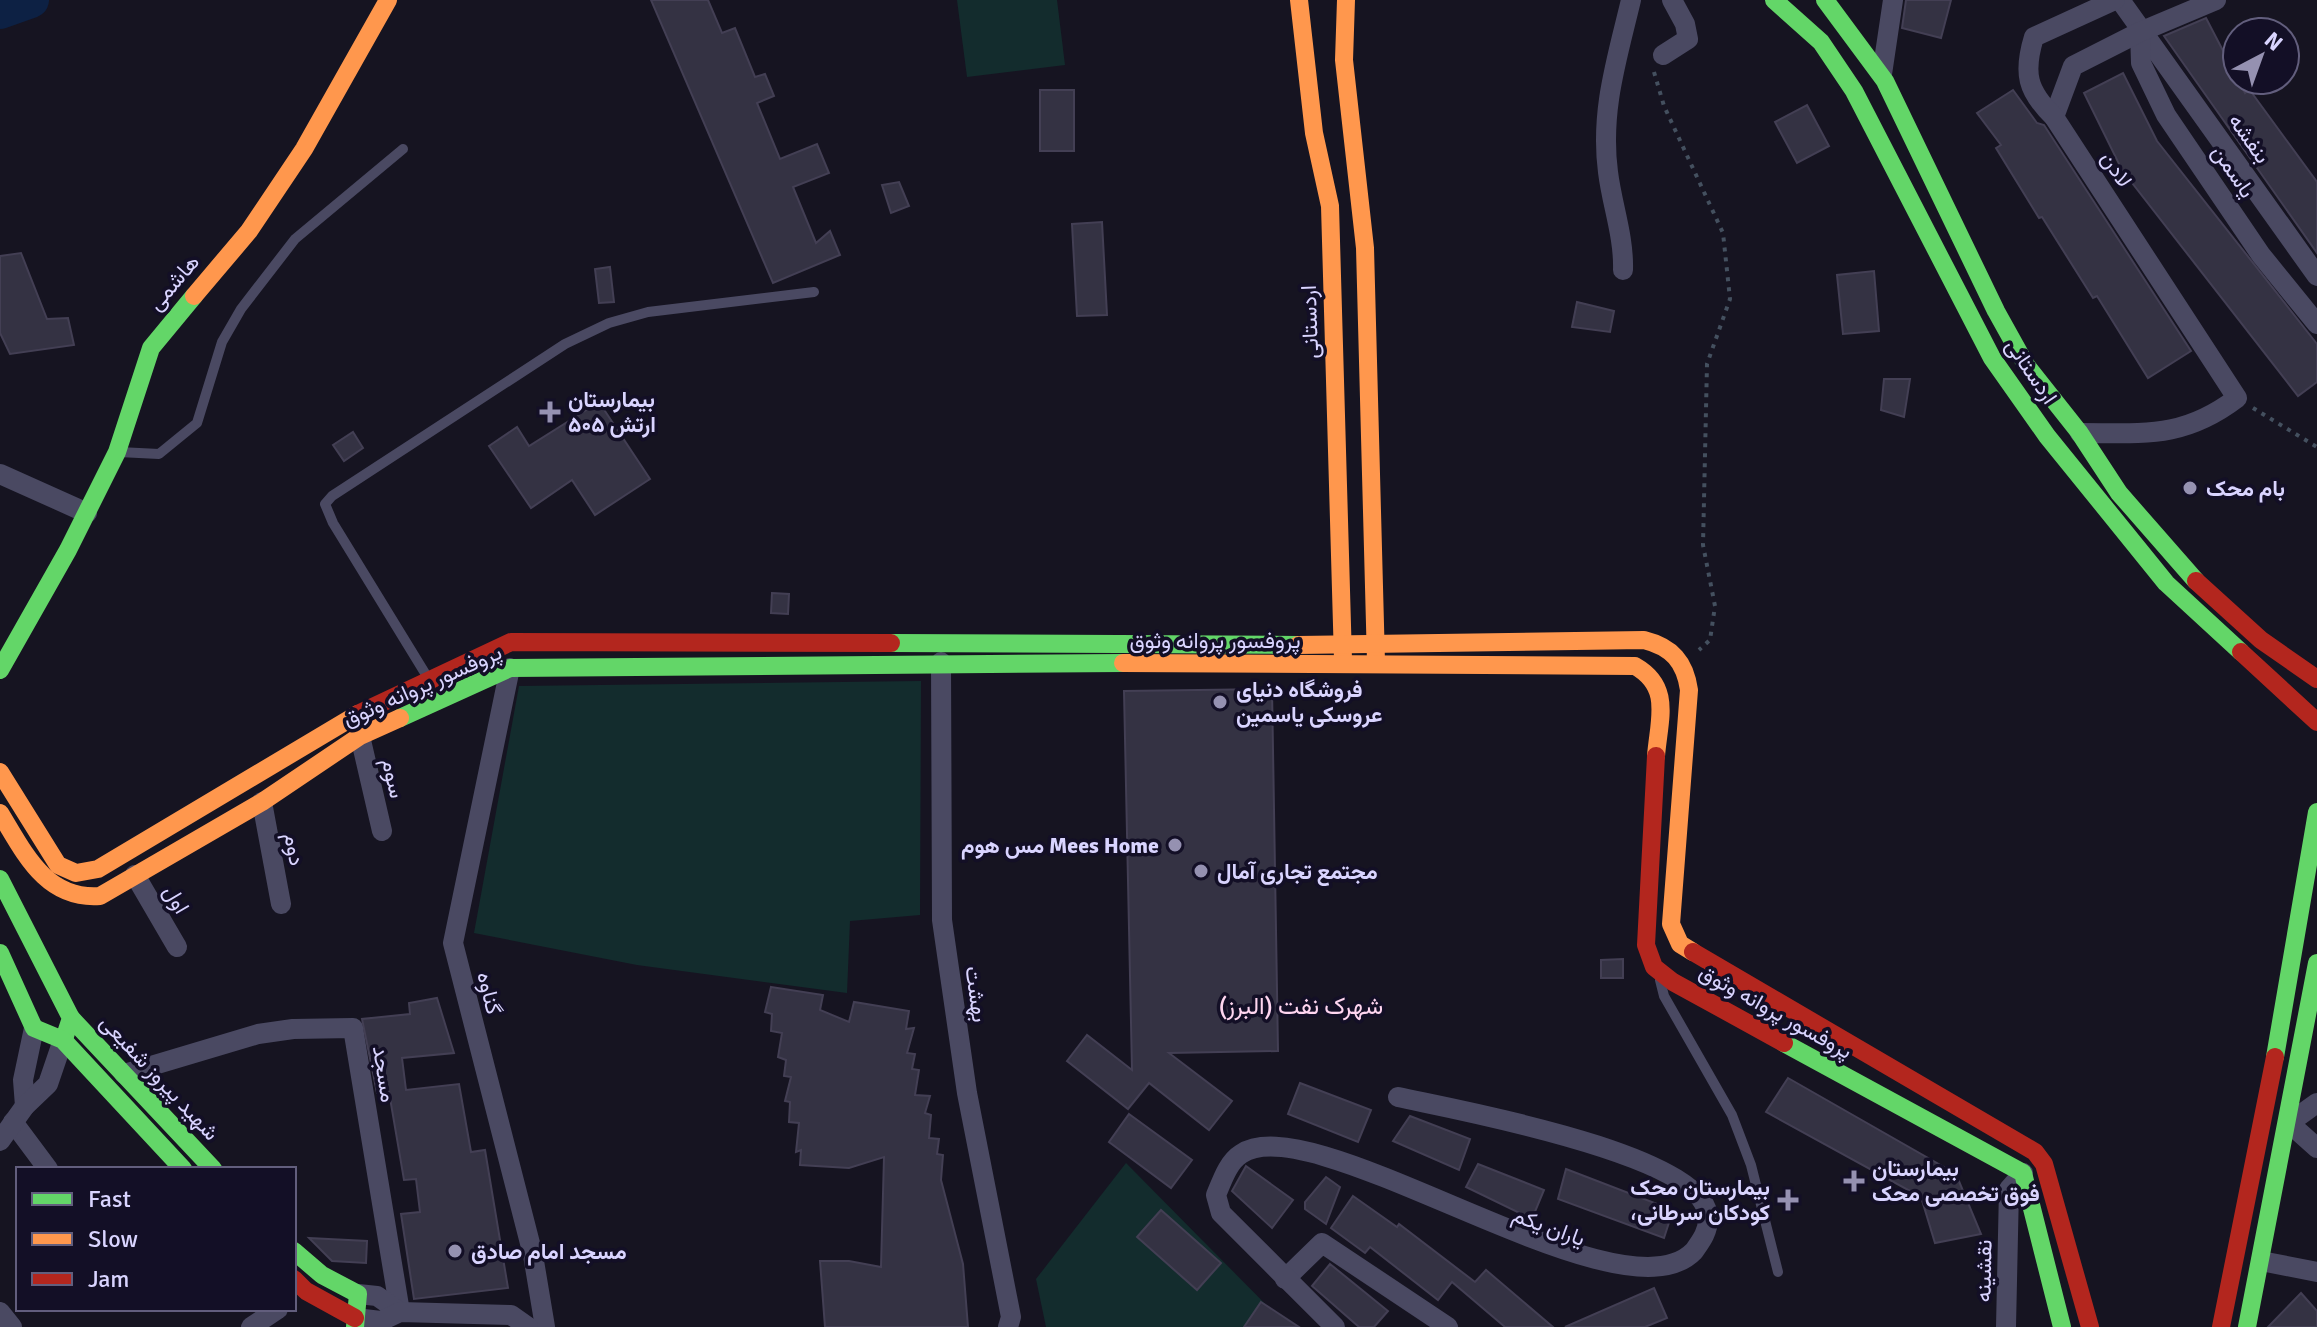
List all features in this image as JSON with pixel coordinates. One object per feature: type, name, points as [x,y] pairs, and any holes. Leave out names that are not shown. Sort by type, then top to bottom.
[{"type":"main road","name":"هاشمی","points":[[0,670],[87,513],[117,452],[151,348],[257,220],[304,149],[388,0]]},
{"type":"main road","points":[[1346,0],[1344,60],[1365,248],[1376,664]]},
{"type":"main road","name":"اردستانی","points":[[1774,0],[1821,42],[1854,91],[1992,358],[2047,436],[2166,583],[2317,722]]},
{"type":"main road","name":"اردستانی","points":[[1825,0],[1847,24],[1882,74],[2020,357],[2080,433],[2118,491],[2182,566],[2275,654],[2317,679]]},
{"type":"main road","name":"اردستانی","points":[[1299,1],[1314,133],[1330,206],[1343,664]]},
{"type":"main road","points":[[2047,436],[2080,433]]},
{"type":"main road","name":"هاشمی","points":[[0,641],[30,613]]},
{"type":"main road","name":"پروفسور پروانه وثوق","points":[[0,772],[58,865],[76,873],[98,869],[351,717],[511,642],[941,641],[1376,645],[1644,640],[1663,644],[1678,656],[1689,690],[1671,924],[1680,944],[2035,1152]]},
{"type":"main road","points":[[941,641],[941,662]]},
{"type":"main road","points":[[510,668],[511,642]]},
{"type":"main road","name":"پروفسور پروانه وثوق","points":[[0,813],[55,890],[85,899],[100,896],[262,802],[360,736],[510,668],[941,662],[1635,666],[1652,676],[1660,693],[1646,945],[1656,969],[1673,982],[2023,1173]]},
{"type":"main road","points":[[429,680],[440,700]]},
{"type":"main road","points":[[351,717],[360,736]]},
{"type":"main road","points":[[249,779],[262,802]]},
{"type":"main road","points":[[2221,1327],[2265,1117],[2317,812]]},
{"type":"main road","points":[[1,882],[3,859],[13,856],[30,858]]},
{"type":"main road","name":"شهید پیروز شفیعی","points":[[1,882],[71,1018],[211,1167]]},
{"type":"main road","points":[[1656,969],[1680,944]]},
{"type":"main road","points":[[0,953],[34,1028]]},
{"type":"main road","points":[[2247,1327],[2289,1123],[2317,963]]},
{"type":"main road","name":"شهید پیروز شفیعی","points":[[63,1040],[71,1018]]},
{"type":"main road","name":"شهید پیروز شفیعی","points":[[34,1028],[63,1040],[181,1167]]},
{"type":"main road","points":[[2062,1327],[2023,1173],[2035,1152],[2044,1164],[2090,1327]]},
{"type":"main road","points":[[296,1253],[322,1275],[358,1294],[355,1322],[298,1289],[322,1275]]},
{"type":"street","points":[[1623,270],[1624,248],[1608,172],[1605,111],[1631,0]]},
{"type":"street","points":[[1663,55],[1688,39],[1685,24],[1672,0]]},
{"type":"street","points":[[1882,74],[1893,0]]},
{"type":"street","points":[[2118,0],[2140,32]]},
{"type":"street","name":"لادن","points":[[2118,0],[2034,37],[2026,64],[2035,99],[2054,117],[2237,398]]},
{"type":"street","points":[[2054,117],[2073,66],[2140,32],[2216,0]]},
{"type":"street","name":"بنفشه","points":[[2140,32],[2162,54],[2317,276]]},
{"type":"street","name":"یاسمن","points":[[2140,32],[2141,63],[2166,115],[2261,255],[2317,324]]},
{"type":"street","points":[[2080,433],[2167,432],[2211,418],[2237,398]]},
{"type":"street","points":[[0,474],[87,513]]},
{"type":"street","name":"بهشت","points":[[941,662],[942,920],[967,1093],[1011,1317],[1008,1327]]},
{"type":"street","name":"گناوه","points":[[510,668],[453,943],[535,1270],[545,1327]]},
{"type":"street","name":"سوم","points":[[360,736],[382,831]]},
{"type":"street","name":"دوم","points":[[262,802],[281,904]]},
{"type":"street","name":"اول","points":[[135,875],[177,947]]},
{"type":"street","points":[[34,1028],[19,1114],[47,1167]]},
{"type":"street","name":"مسجد","points":[[124,1074],[258,1034],[293,1029],[353,1028],[400,1312]]},
{"type":"street","points":[[0,1141],[19,1114],[48,1084],[63,1040]]},
{"type":"street","name":"یاران یکم","points":[[1335,1327],[1221,1213],[1216,1195],[1226,1170],[1242,1153],[1265,1149],[1311,1154],[1506,1236],[1613,1274],[1658,1275],[1687,1260],[1704,1237],[1709,1217],[1702,1198],[1679,1179],[1608,1147],[1398,1097]]},
{"type":"street","points":[[2317,1103],[2289,1123],[2317,1148]]},
{"type":"street","name":"نقشینه","points":[[2006,1327],[2009,1189],[2023,1173]]},
{"type":"street","points":[[1285,1279],[1322,1243],[1448,1327]]},
{"type":"street","points":[[2261,1261],[2317,1272]]},
{"type":"street","points":[[511,1315],[527,1299],[535,1270]]},
{"type":"street","points":[[358,1294],[377,1296],[400,1312]]},
{"type":"street","points":[[251,1327],[275,1311]]},
{"type":"street","points":[[0,1312],[12,1327]]},
{"type":"street","points":[[355,1322],[381,1321],[400,1312],[511,1315],[528,1327]]},
{"type":"lane","points":[[117,452],[159,454],[197,423],[222,342],[241,309],[295,239],[403,149]]},
{"type":"lane","points":[[429,680],[333,523],[325,504],[332,496],[565,344],[609,323],[648,312],[814,292]]},
{"type":"lane","points":[[1656,969],[1664,996],[1732,1115],[1751,1165],[1778,1272]]},
{"type":"path","points":[[1663,55],[1652,64],[1690,167],[1723,233],[1730,299],[1707,364],[1703,545],[1715,606],[1710,640],[1683,665]]},
{"type":"path","points":[[2237,398],[2317,447]]},
{"type":"green space","points":[[957,0],[1057,0],[1065,65],[967,77]]},
{"type":"green space","points":[[921,681],[920,915],[850,921],[847,993],[637,965],[474,933],[519,686]]},
{"type":"green space","points":[[1126,1163],[1288,1327],[1046,1327],[1036,1279]]},
{"type":"building","points":[[651,0],[708,0],[722,33],[735,28],[755,77],[765,74],[774,96],[757,103],[780,159],[817,144],[829,173],[793,187],[816,243],[830,231],[840,255],[773,283]]},
{"type":"building","points":[[1906,0],[1951,0],[1941,38],[1902,28]]},
{"type":"building","points":[[2206,18],[2221,47],[2221,96],[2254,96],[2317,182],[2317,253],[2164,36]]},
{"type":"building","points":[[2123,73],[2157,141],[2317,344],[2317,382],[2298,396],[2122,170],[2084,93]]},
{"type":"building","points":[[1040,90],[1074,90],[1074,151],[1040,151]]},
{"type":"building","points":[[2013,90],[2037,123],[2044,125],[2191,351],[2148,378],[2097,296],[2093,298],[2042,217],[2039,218],[1996,148],[2001,145],[1977,113]]},
{"type":"building","points":[[1807,105],[1829,146],[1797,163],[1775,122]]},
{"type":"building","points":[[899,182],[909,206],[891,213],[882,185]]},
{"type":"building","points":[[1102,222],[1107,315],[1077,316],[1072,224]]},
{"type":"building","points":[[21,253],[47,319],[68,318],[74,345],[10,354],[0,333],[0,256]]},
{"type":"building","points":[[610,267],[614,302],[599,303],[595,269]]},
{"type":"building","points":[[1874,271],[1879,331],[1843,334],[1837,275]]},
{"type":"building","points":[[1577,302],[1614,311],[1610,332],[1572,327]]},
{"type":"building","points":[[1884,379],[1910,379],[1904,417],[1881,410]]},
{"type":"building","points":[[599,402],[650,479],[595,515],[572,480],[531,508],[489,446],[517,427],[529,446]]},
{"type":"building","points":[[353,432],[363,448],[344,461],[333,445]]},
{"type":"building","points":[[772,593],[789,594],[788,614],[771,613]]},
{"type":"building","name":"مجتمع تجاری آمال","points":[[1272,689],[1278,1051],[1169,1053],[1232,1101],[1209,1130],[1149,1083],[1128,1109],[1067,1061],[1087,1035],[1132,1070],[1124,691]]},
{"type":"building","points":[[1623,959],[1623,978],[1601,978],[1601,960]]},
{"type":"building","points":[[771,987],[823,995],[820,1010],[849,1022],[854,1002],[909,1011],[906,1029],[914,1028],[907,1053],[915,1054],[912,1069],[919,1070],[915,1095],[930,1096],[925,1113],[931,1115],[929,1138],[939,1139],[937,1154],[943,1155],[941,1180],[963,1264],[968,1327],[825,1327],[820,1261],[849,1261],[881,1267],[884,1157],[849,1168],[800,1165],[801,1150],[796,1152],[799,1123],[789,1122],[790,1102],[785,1101],[791,1077],[784,1076],[786,1060],[778,1057],[782,1033],[771,1031],[772,1014],[765,1012]]},
{"type":"building","points":[[437,998],[454,1053],[402,1058],[406,1090],[459,1084],[471,1152],[485,1150],[508,1288],[414,1299],[401,1214],[420,1212],[416,1179],[404,1180],[389,1092],[377,1093],[362,1019],[410,1014],[409,1003]]},
{"type":"building","points":[[1788,1078],[1956,1174],[1981,1234],[1935,1243],[1921,1197],[1766,1112]]},
{"type":"building","points":[[1300,1083],[1371,1110],[1358,1142],[1288,1114]]},
{"type":"building","points":[[1129,1114],[1192,1160],[1171,1188],[1109,1142]]},
{"type":"building","points":[[1410,1116],[1470,1139],[1459,1170],[1393,1141]]},
{"type":"building","points":[[1478,1164],[1544,1190],[1532,1219],[1466,1187]]},
{"type":"building","points":[[1246,1166],[1293,1200],[1272,1228],[1232,1191]]},
{"type":"building","points":[[1566,1169],[1673,1210],[1664,1238],[1558,1199]]},
{"type":"building","points":[[1326,1177],[1340,1187],[1326,1224],[1305,1209],[1305,1202]]},
{"type":"building","points":[[1353,1196],[1397,1227],[1399,1224],[1475,1282],[1486,1270],[1553,1327],[1505,1327],[1452,1282],[1438,1300],[1370,1247],[1365,1253],[1331,1228]]},
{"type":"building","points":[[1161,1210],[1221,1263],[1197,1290],[1137,1237]]},
{"type":"building","points":[[309,1238],[367,1241],[366,1263],[332,1261]]},
{"type":"building","points":[[1330,1264],[1388,1311],[1374,1327],[1359,1327],[1312,1286]]},
{"type":"building","points":[[1654,1288],[1667,1318],[1645,1327],[1565,1327]]},
{"type":"building","points":[[2301,1293],[2317,1311],[2317,1327],[2268,1327]]},
{"type":"building","points":[[1261,1302],[1299,1327],[1244,1327]]},
{"type":"waterway","points":[[0,11],[31,0]]},
{"type":"traffic: fast","points":[[1774,0],[1821,42],[1854,91],[1992,358],[2047,436],[2166,583],[2241,652]]},
{"type":"traffic: fast","points":[[1825,0],[1885,81],[1996,311],[2026,365],[2079,432],[2119,493],[2196,581]]},
{"type":"traffic: fast","points":[[0,670],[68,550],[117,452],[151,348],[194,296]]},
{"type":"traffic: fast","points":[[891,643],[1298,645]]},
{"type":"traffic: fast","points":[[400,718],[510,668],[1123,663]]},
{"type":"traffic: fast","points":[[2275,1057],[2317,812]]},
{"type":"traffic: fast","points":[[0,879],[71,1018],[65,1036]]},
{"type":"traffic: fast","points":[[0,953],[34,1028],[63,1040],[181,1167]]},
{"type":"traffic: fast","points":[[2247,1327],[2317,963]]},
{"type":"traffic: fast","points":[[71,1018],[211,1167]]},
{"type":"traffic: fast","points":[[1784,1043],[2023,1173],[2062,1327]]},
{"type":"traffic: fast","points":[[296,1253],[322,1275],[358,1294],[355,1327]]},
{"type":"traffic: slow","points":[[194,296],[249,231],[304,149],[388,0]]},
{"type":"traffic: slow","points":[[1299,0],[1314,133],[1330,206],[1343,660]]},
{"type":"traffic: slow","points":[[1346,0],[1344,60],[1365,248],[1376,662]]},
{"type":"traffic: slow","points":[[1298,645],[1644,640],[1676,657],[1689,690],[1671,924],[1680,944],[1693,952]]},
{"type":"traffic: slow","points":[[1123,663],[1635,666],[1647,674],[1659,694],[1656,756]]},
{"type":"traffic: slow","points":[[0,772],[58,865],[76,873],[98,869],[358,714]]},
{"type":"traffic: slow","points":[[0,813],[28,858],[51,882],[81,895],[100,896],[262,802],[360,736],[400,718]]},
{"type":"traffic: jam","points":[[2196,581],[2261,640],[2317,679]]},
{"type":"traffic: jam","points":[[358,714],[511,642],[891,643]]},
{"type":"traffic: jam","points":[[2241,652],[2317,722]]},
{"type":"traffic: jam","points":[[1656,756],[1646,945],[1654,967],[1673,982],[1784,1043]]},
{"type":"traffic: jam","points":[[1693,952],[2035,1152],[2044,1164],[2090,1327]]},
{"type":"traffic: jam","points":[[2221,1327],[2275,1057]]},
{"type":"traffic: jam","points":[[296,1281],[306,1291],[355,1318]]},
{"type":"place","name":"بیمارستان ۵۰۵ ارتش","points":[[550,412]]},
{"type":"place","name":"بام محک","points":[[2190,488]]},
{"type":"place","name":"فروشگاه دنیای عروسکی یاسمین","points":[[1220,702]]},
{"type":"place","name":"مس هوم Mees Home","points":[[1175,845]]},
{"type":"place","name":"مجتمع تجاری آمال","points":[[1201,871]]},
{"type":"place","name":"بیمارستان فوق تخصصی محک","points":[[1854,1181]]},
{"type":"place","name":"بیمارستان محک ،کودکان سرطانی","points":[[1788,1200]]},
{"type":"place","name":"مسجد امام صادق","points":[[455,1251]]},
{"type":"district","name":"شهرک نفت (البرز)","points":[[1301,1006]]}]
